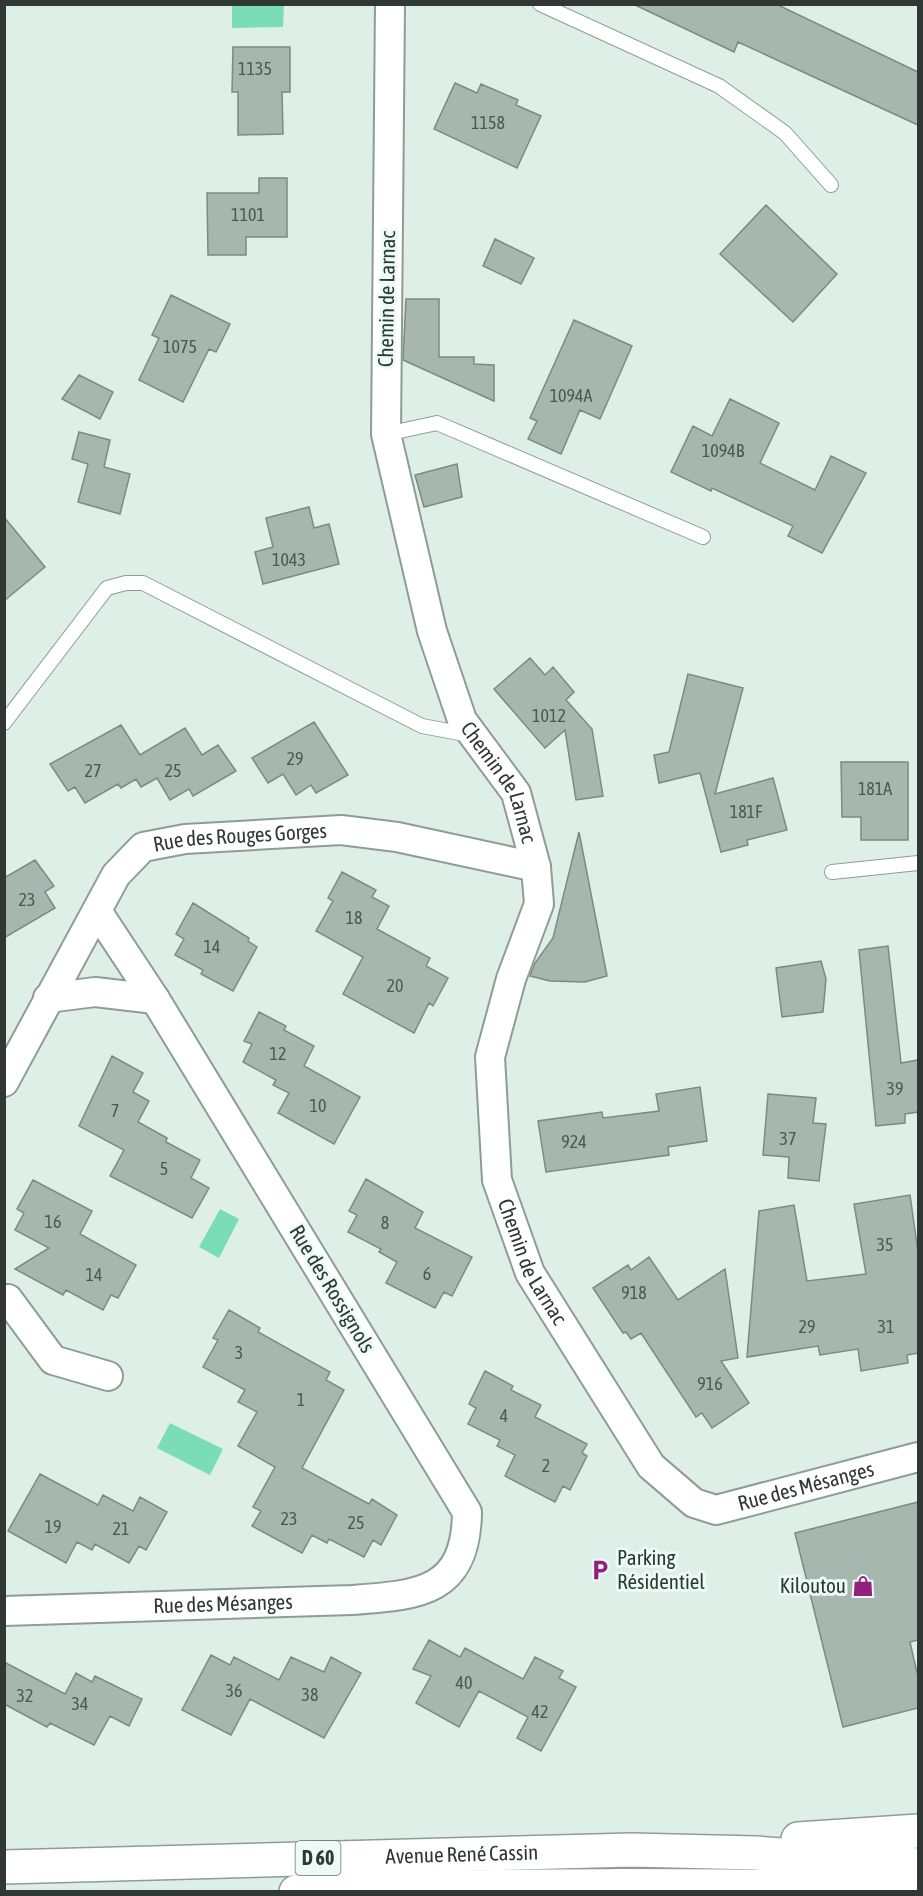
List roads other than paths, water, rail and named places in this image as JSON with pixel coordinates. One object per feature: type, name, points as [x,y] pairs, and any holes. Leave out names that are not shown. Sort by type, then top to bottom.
[{"type":"main road","name":"D 60","points":[[632,1850],[918,1831]]},
{"type":"main road","name":"Avenue René Cassin","points":[[4,1867],[632,1850],[756,1853],[918,1865]]},
{"type":"main road","name":"D 60","points":[[686,1885],[743,1892]]},
{"type":"main road","name":"Avenue René Cassin","points":[[296,1892],[381,1888],[686,1885],[918,1889]]},
{"type":"street","name":"Chemin de Larnac","points":[[390,4],[386,434],[432,631],[462,720],[516,794],[536,867],[539,904],[511,979],[490,1058],[497,1180],[530,1273],[651,1466],[694,1503]]},
{"type":"street","name":"Rue des Rouges Gorges","points":[[4,1082],[116,875],[143,847],[185,839],[341,830],[397,837],[536,867]]},
{"type":"street","name":"Rue des Rossignols","points":[[97,911],[155,999],[467,1512],[466,1536],[457,1562],[440,1582]]},
{"type":"street","points":[[48,998],[95,992],[155,999]]},
{"type":"street","points":[[6,1298],[53,1360],[108,1376]]},
{"type":"street","name":"Rue des Mésanges","points":[[694,1503],[716,1510],[918,1457]]},
{"type":"street","name":"Rue des Mésanges","points":[[4,1611],[352,1600],[405,1596],[440,1582]]},
{"type":"lane","points":[[540,4],[719,86],[785,133],[831,185]]},
{"type":"lane","points":[[386,434],[437,423],[703,537]]},
{"type":"lane","points":[[4,723],[107,588],[126,583],[143,583],[422,726],[475,736]]},
{"type":"lane","points":[[832,872],[918,863]]},
{"type":"place","name":"Parking Résidentiel","points":[[600,1570]]},
{"type":"place","name":"Kiloutou","points":[[863,1586]]}]
